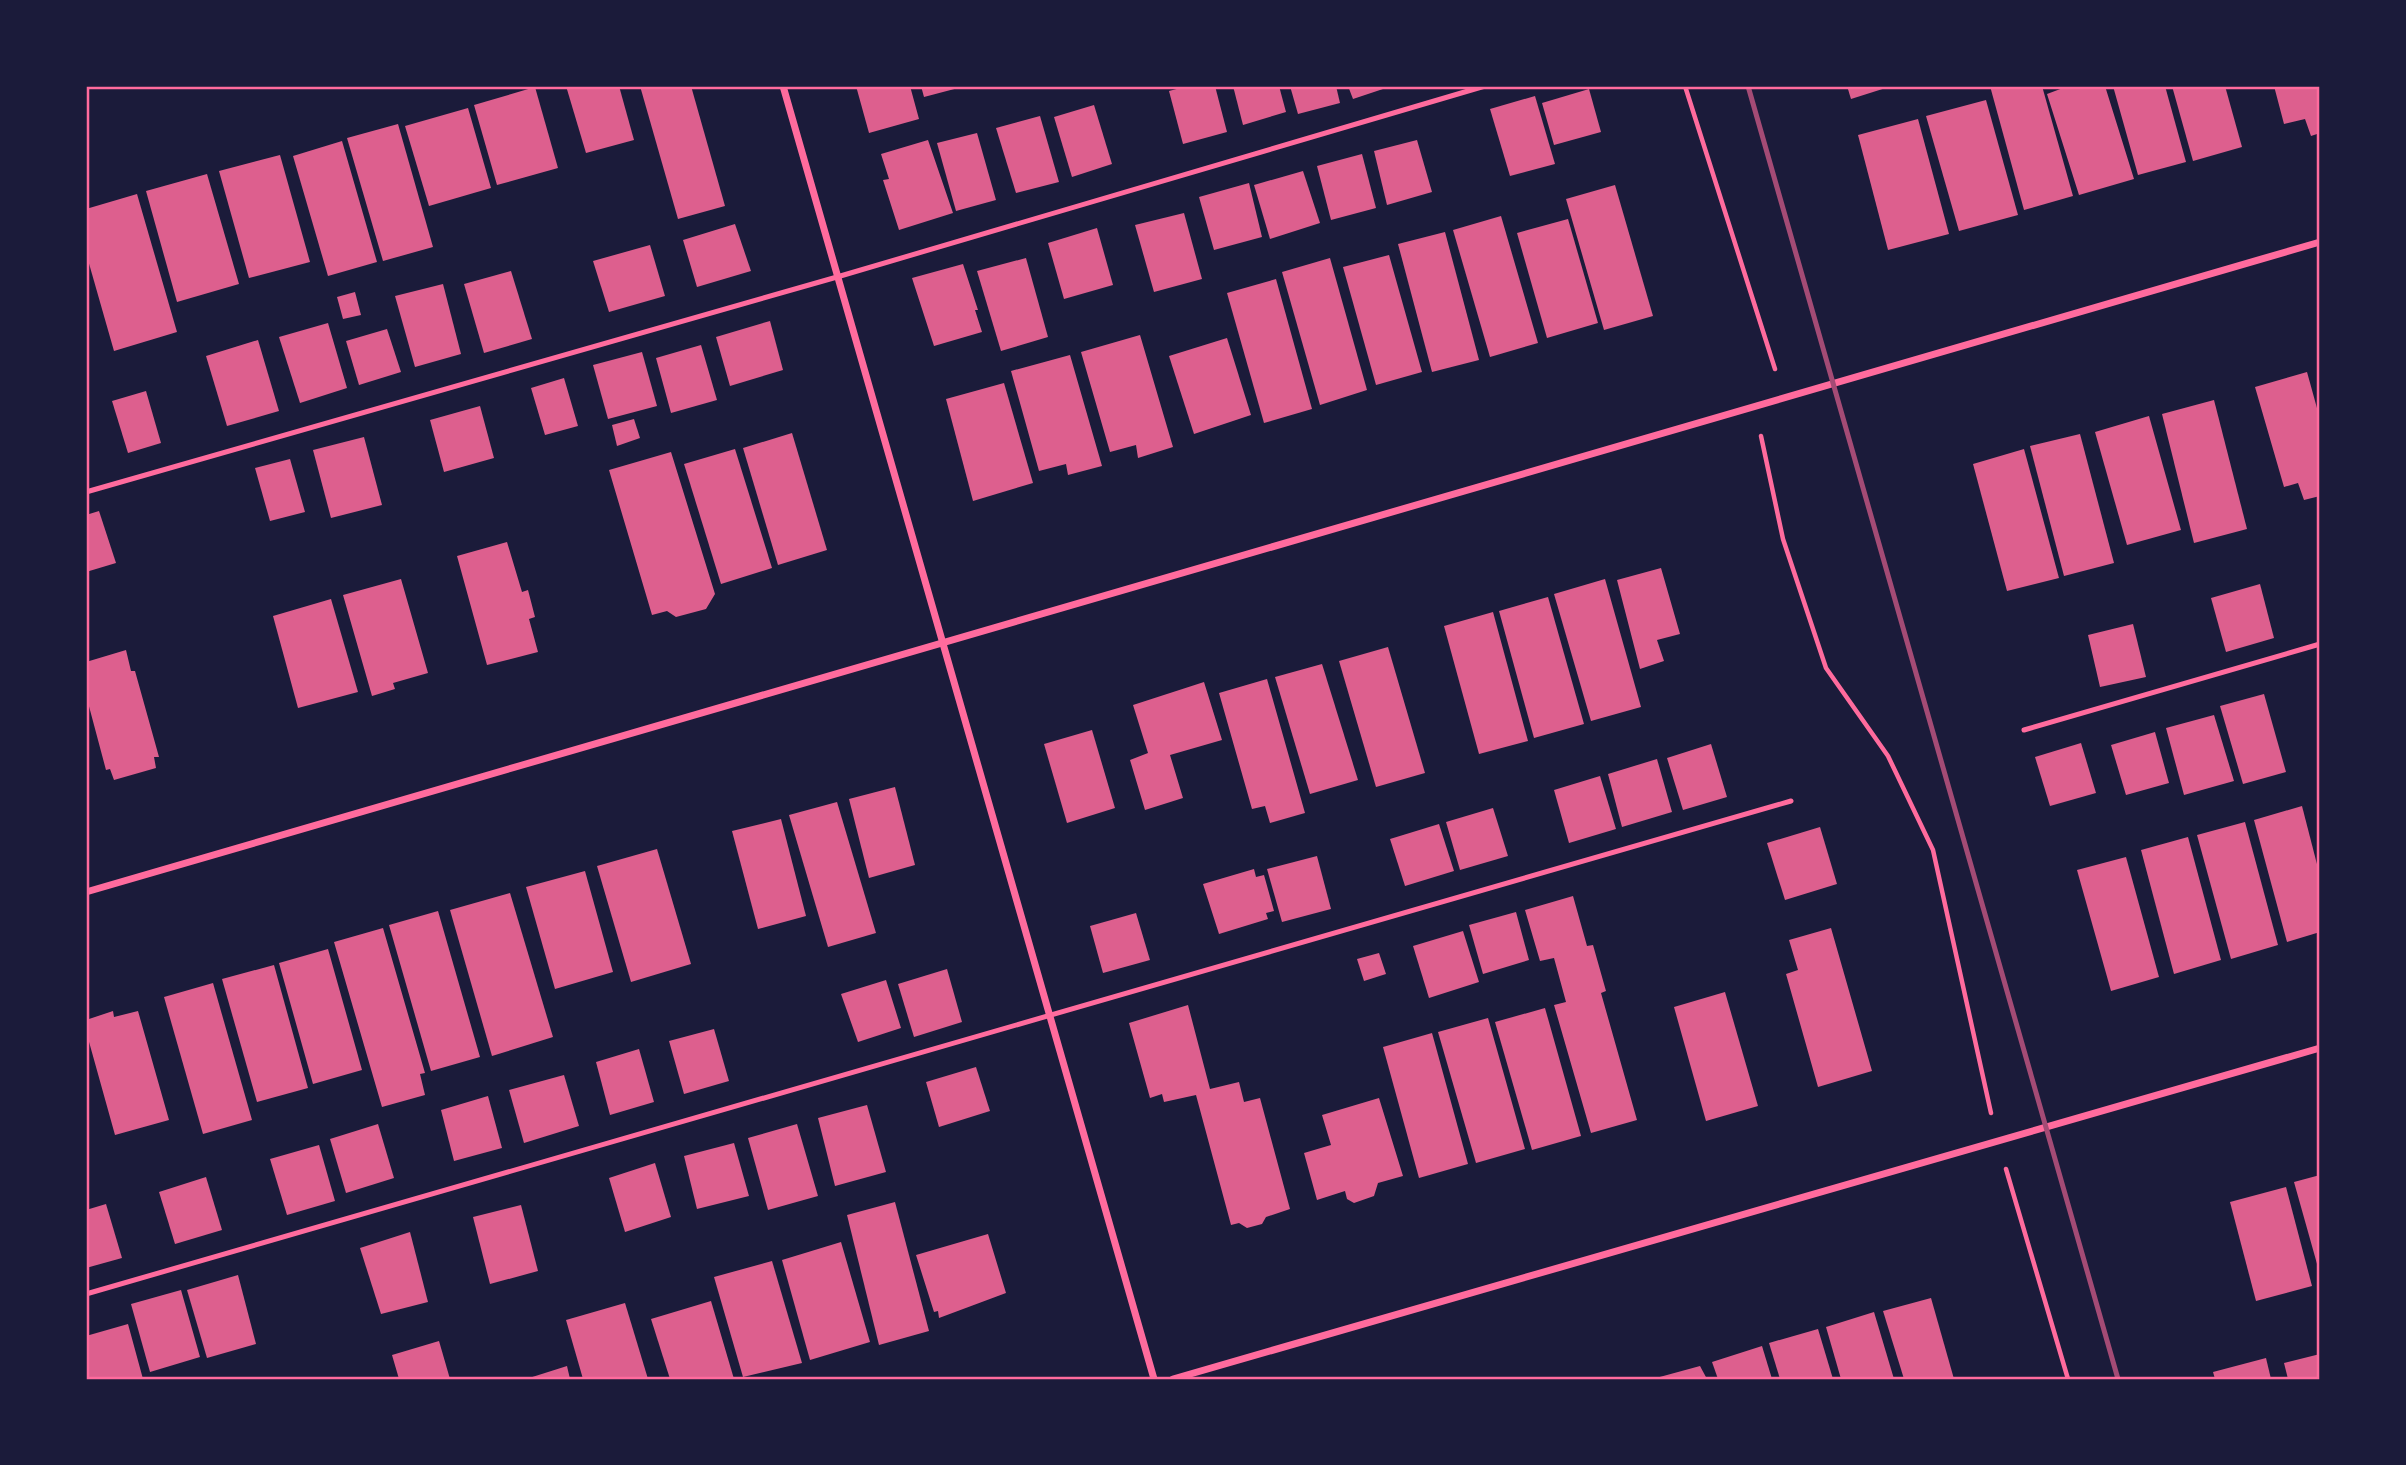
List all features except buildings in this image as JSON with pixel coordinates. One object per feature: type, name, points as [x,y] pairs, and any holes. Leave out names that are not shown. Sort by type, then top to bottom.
[{"type":"street","points":[[783,86],[1154,1379]]},
{"type":"street","points":[[86,892],[2320,242]]},
{"type":"street","points":[[1173,1379],[2320,1048]]},
{"type":"lane","points":[[86,492],[837,277],[1485,86]]},
{"type":"lane","points":[[2024,730],[2320,645]]},
{"type":"lane","points":[[86,1294],[1791,801]]},
{"type":"path","points":[[1685,86],[1784,398]]},
{"type":"path","points":[[1755,406],[1783,539],[1826,668],[1888,756],[1933,849],[1997,1141],[2068,1379]]},
{"type":"railway","points":[[1748,86],[2118,1379]]}]
